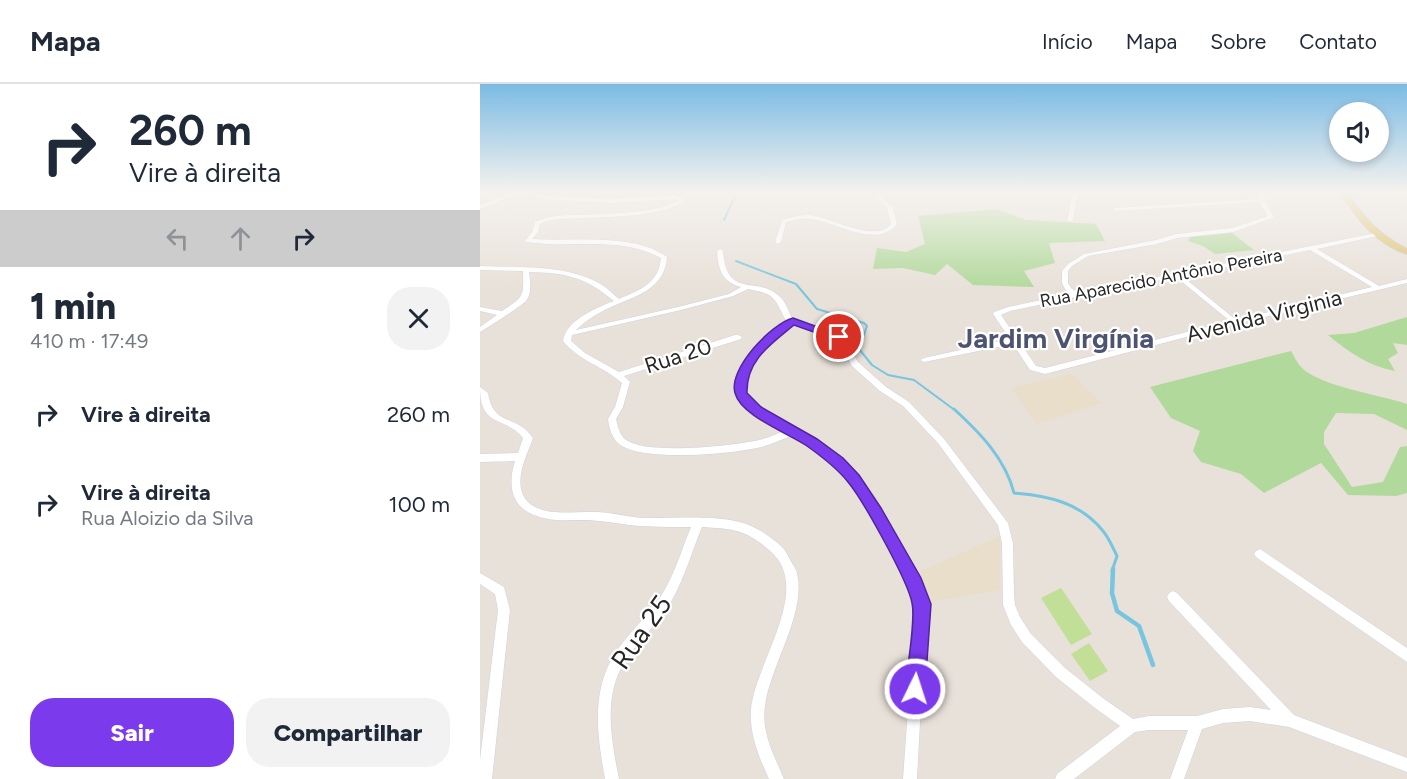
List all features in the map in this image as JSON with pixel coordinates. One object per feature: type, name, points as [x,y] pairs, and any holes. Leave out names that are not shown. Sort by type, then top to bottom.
[{"type":"main road","points":[[1368,224],[1376,235],[1407,252]]},
{"type":"street","points":[[537,224],[536,232],[528,241],[629,244],[655,251],[664,257],[663,268],[654,282],[587,317],[568,334],[567,341],[586,360],[619,375],[626,382],[619,407],[612,419],[619,438],[631,446],[680,451],[741,447],[775,439],[794,431]]},
{"type":"street","points":[[778,242],[783,224]]},
{"type":"street","points":[[841,224],[866,233],[890,229],[894,224]]},
{"type":"street","points":[[1078,296],[1065,286],[1064,275],[1066,267],[1086,255],[1157,242],[1176,236],[1217,232],[1256,224]]},
{"type":"street","name":"Rua Aparecido Antônio Pereira","points":[[1014,341],[997,314],[1002,310],[1376,235]]},
{"type":"street","points":[[1311,248],[1378,288]]},
{"type":"street","points":[[720,251],[722,264],[727,275],[734,282],[766,291],[777,297],[787,316],[793,321],[839,337],[855,364],[883,389],[906,404],[941,441],[1003,523],[1008,536],[1009,604],[1012,616],[1022,634],[1077,685],[1132,726]]},
{"type":"street","points":[[480,268],[526,270],[582,278],[594,283],[618,301]]},
{"type":"street","points":[[480,330],[521,303],[527,294],[526,270]]},
{"type":"street","points":[[1177,275],[1235,322]]},
{"type":"street","name":"Avenida Virginia","points":[[1014,341],[1036,370],[1052,370],[1235,322],[1407,281]]},
{"type":"street","points":[[568,334],[679,309],[731,295],[746,287]]},
{"type":"street","points":[[480,309],[504,314]]},
{"type":"street","points":[[793,321],[769,339],[752,357],[744,370],[740,385],[741,393],[746,402],[824,450],[854,479],[920,595],[923,613],[910,779]]},
{"type":"street","name":"Rua 20","points":[[619,375],[738,337]]},
{"type":"street","points":[[924,360],[1014,341]]},
{"type":"street","points":[[480,390],[484,393],[485,409],[489,414],[525,433],[528,438],[516,477],[519,498],[526,507],[536,512],[640,522],[729,525],[757,533],[769,542],[788,566],[794,588],[791,610],[758,704],[758,730],[765,755],[777,779]]},
{"type":"street","points":[[480,458],[521,457]]},
{"type":"street","name":"Rua 25","points":[[612,779],[604,739],[604,704],[610,678],[620,656],[669,595],[698,524]]},
{"type":"street","points":[[1260,554],[1407,656]]},
{"type":"street","points":[[480,578],[500,591],[504,610],[485,779]]},
{"type":"street","points":[[1173,597],[1289,720]]},
{"type":"street","points":[[1062,779],[1132,726],[1149,723],[1197,723],[1223,716],[1250,714],[1289,720],[1407,765]]},
{"type":"street","points":[[1177,779],[1197,723]]},
{"type":"shaded area","points":[[1072,374],[1101,403],[1037,424],[1011,388]]},
{"type":"shaded area","points":[[1000,536],[1000,590],[931,602],[918,572]]},
{"type":"green space","points":[[920,224],[1096,224],[1105,241],[1049,243],[1055,263],[1024,271],[1034,287],[973,285],[947,264],[935,275],[903,268],[873,269],[877,248],[906,252],[925,244]]},
{"type":"green space","points":[[1232,233],[1254,250],[1215,254],[1203,246],[1188,241],[1190,237]]},
{"type":"green space","points":[[1407,317],[1407,345],[1393,343],[1398,353],[1388,359],[1395,371],[1359,358],[1328,335],[1354,333]]},
{"type":"green space","points":[[1291,351],[1301,367],[1321,380],[1407,404],[1407,430],[1374,414],[1336,413],[1324,432],[1324,444],[1352,487],[1383,482],[1400,447],[1407,446],[1407,493],[1396,496],[1348,495],[1321,463],[1264,493],[1241,474],[1201,462],[1193,451],[1200,431],[1171,418],[1150,387]]},
{"type":"green space","points":[[1061,588],[1092,634],[1071,645],[1041,598]]},
{"type":"green space","points":[[1089,643],[1108,671],[1090,681],[1071,654]]},
{"type":"waterway","points":[[736,261],[796,284],[817,309],[864,323],[867,326],[859,349],[872,365],[888,375],[914,380],[956,411]]},
{"type":"waterway","points":[[954,409],[973,427],[998,457],[1014,493],[1063,502],[1094,521],[1107,537],[1117,556],[1112,571]]},
{"type":"waterway","points":[[1113,569],[1112,593],[1117,611],[1139,626],[1153,665]]},
{"type":"district","name":"Jardim Virgínia","points":[[1056,338]]},
{"type":"route","points":[[839,337],[793,321],[769,339],[752,357],[741,378],[741,393],[746,402],[756,410],[812,442],[838,462],[854,479],[875,513],[920,595],[923,613],[915,689]]}]
